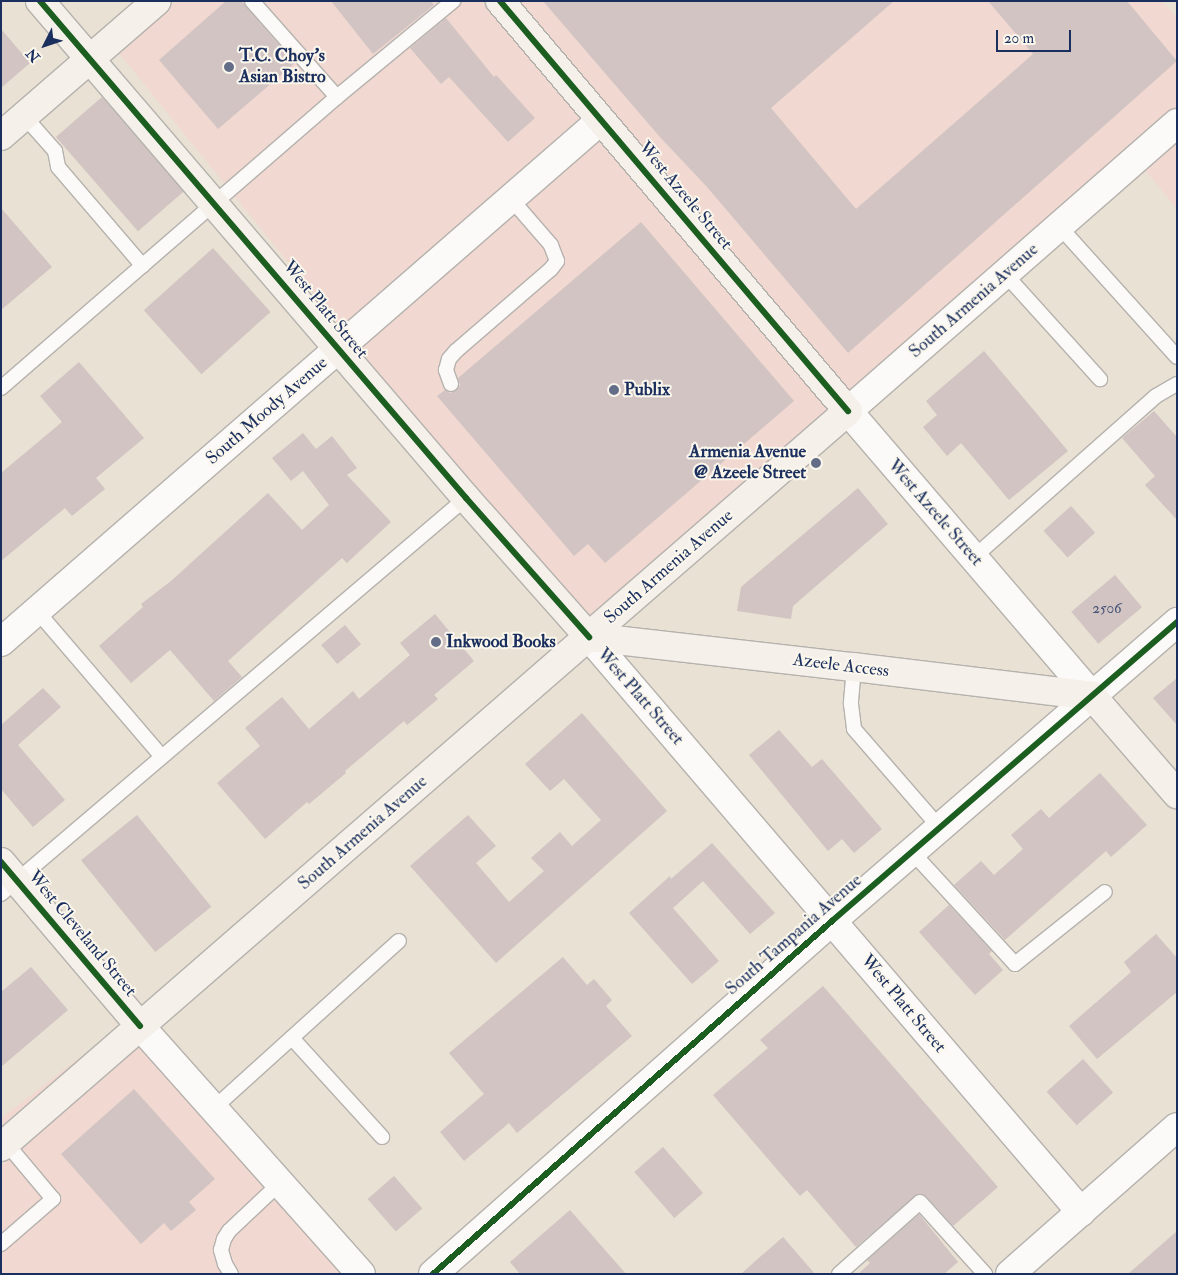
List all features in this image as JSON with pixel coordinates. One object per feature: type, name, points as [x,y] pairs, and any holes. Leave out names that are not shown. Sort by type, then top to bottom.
[{"type":"main road","name":"West Platt Street","points":[[40,1],[466,498],[589,638]]},
{"type":"main road","points":[[1,136],[157,1]]},
{"type":"main road","name":"West Azeele Street","points":[[500,1],[848,411]]},
{"type":"main road","name":"South Armenia Avenue","points":[[4,1145],[848,411]]},
{"type":"main road","name":"Azeele Access","points":[[589,638],[854,667],[1092,696]]},
{"type":"main road","name":"West Azeele Street","points":[[1092,696],[1177,794]]},
{"type":"main road","name":"West Cleveland Street","points":[[6,879],[140,1026]]},
{"type":"street","name":"South Moody Avenue","points":[[1,642],[601,120]]},
{"type":"street","name":"South Armenia Avenue","points":[[848,411],[1177,123]]},
{"type":"street","name":"West Azeele Street","points":[[848,411],[1092,696]]},
{"type":"street","name":"South Tampania Avenue","points":[[433,1274],[832,921],[1177,622]]},
{"type":"street","name":"West Platt Street","points":[[589,638],[1080,1212]]},
{"type":"street","name":"West Cleveland Street","points":[[140,1026],[361,1274]]},
{"type":"street","points":[[1010,1274],[1080,1212],[1174,1135]]},
{"type":"lane","points":[[252,1],[337,97]]},
{"type":"lane","points":[[1,388],[337,97],[453,1]]},
{"type":"lane","points":[[24,116],[55,151],[58,167],[143,266]]},
{"type":"lane","points":[[451,384],[446,370],[449,359],[558,261],[551,245],[511,198]]},
{"type":"lane","points":[[1059,226],[1177,357]]},
{"type":"lane","points":[[1005,274],[1100,378]]},
{"type":"lane","points":[[973,558],[1156,396],[1177,384]]},
{"type":"lane","points":[[6,879],[162,757],[466,498]]},
{"type":"lane","points":[[37,612],[162,757]]},
{"type":"lane","points":[[854,667],[851,704],[854,729],[940,828]]},
{"type":"lane","points":[[912,852],[1015,964],[1105,892]]},
{"type":"lane","points":[[214,1108],[399,941]]},
{"type":"lane","points":[[292,1038],[382,1137]]},
{"type":"lane","points":[[1,1244],[53,1199],[4,1145]]},
{"type":"lane","points":[[231,1274],[224,1264],[221,1250],[224,1239],[229,1231],[280,1183]]},
{"type":"lane","points":[[839,1274],[920,1202],[984,1274]]},
{"type":"shaded area","points":[[177,1],[481,1],[582,120],[342,329],[118,52]]},
{"type":"shaded area","points":[[519,1],[1162,1],[1177,18],[1177,106],[851,392]]},
{"type":"shaded area","points":[[599,140],[829,411],[591,617],[358,349]]},
{"type":"shaded area","points":[[1177,140],[1177,209],[1144,169]]},
{"type":"shaded area","points":[[117,1029],[1,1130],[1,1118]]},
{"type":"shaded area","points":[[138,1045],[341,1274],[1,1274],[1,1165]]},
{"type":"building","points":[[226,1],[241,1],[295,63],[218,129],[159,60]]},
{"type":"building","points":[[331,1],[431,1],[434,5],[373,54]]},
{"type":"building","points":[[543,1],[894,1],[771,108],[856,209],[1033,54],[988,1],[1127,1],[1177,61],[848,353],[707,187],[659,136]]},
{"type":"building","points":[[446,18],[494,77],[496,75],[535,118],[508,142],[449,77],[441,84],[410,48]]},
{"type":"building","points":[[1,29],[30,63],[1,88]]},
{"type":"building","points":[[102,97],[184,191],[138,231],[56,137]]},
{"type":"building","points":[[1,208],[52,267],[1,310]]},
{"type":"building","name":"Publix","points":[[641,222],[794,401],[605,563],[588,544],[574,556],[437,396],[445,390],[450,393],[457,390],[460,385],[458,378]]},
{"type":"building","points":[[213,248],[271,312],[201,374],[144,310]]},
{"type":"building","points":[[984,351],[1068,451],[1009,500],[961,443],[947,456],[923,427],[937,415],[926,401]]},
{"type":"building","points":[[79,362],[144,438],[96,478],[105,489],[72,516],[65,508],[1,561],[1,473],[62,422],[40,396]]},
{"type":"building","points":[[1154,411],[1177,437],[1177,520],[1145,485],[1155,476],[1122,438]]},
{"type":"building","points":[[303,433],[316,449],[332,436],[357,468],[347,475],[391,522],[347,563],[342,558],[228,661],[242,677],[214,701],[170,650],[131,683],[99,646],[143,607],[141,604],[171,581],[268,493],[302,530],[329,505],[303,471],[291,481],[272,458]]},
{"type":"building","points":[[858,488],[888,524],[793,606],[791,619],[737,611],[741,587]]},
{"type":"building","points":[[1071,506],[1095,533],[1068,558],[1044,531]]},
{"type":"building","points":[[1115,575],[1142,607],[1098,644],[1071,612]]},
{"type":"building","points":[[435,614],[474,661],[434,695],[438,699],[407,725],[404,721],[345,771],[346,773],[309,804],[307,802],[265,839],[217,783],[260,746],[245,728],[282,697],[309,729],[353,691],[359,699],[410,655],[400,643]]},
{"type":"building","points":[[345,625],[361,644],[337,664],[321,645]]},
{"type":"building","points":[[1177,678],[1177,725],[1153,698]]},
{"type":"building","points":[[43,688],[61,707],[18,745],[65,800],[33,827],[1,789],[1,725]]},
{"type":"building","points":[[582,713],[667,811],[496,963],[410,866],[468,815],[496,846],[476,863],[509,902],[544,871],[531,858],[560,832],[572,846],[601,820],[564,779],[550,791],[525,764]]},
{"type":"building","points":[[779,730],[812,767],[822,759],[882,829],[854,853],[842,839],[828,851],[749,755]]},
{"type":"building","points":[[1100,773],[1147,825],[1111,857],[1106,851],[1005,940],[954,885],[981,861],[994,875],[1023,849],[1011,835],[1041,809],[1049,818]]},
{"type":"building","points":[[137,815],[211,907],[155,952],[81,860]]},
{"type":"building","points":[[712,843],[775,913],[750,934],[703,881],[673,908],[719,961],[692,984],[629,913],[670,876],[671,879]]},
{"type":"building","points":[[949,905],[992,951],[989,954],[1003,970],[975,995],[919,932]]},
{"type":"building","points":[[1156,934],[1177,958],[1177,992],[1097,1059],[1069,1026],[1131,972],[1124,962]]},
{"type":"building","points":[[563,957],[587,985],[594,979],[612,1000],[606,1006],[632,1036],[517,1133],[509,1123],[464,1161],[440,1132],[484,1094],[449,1053]]},
{"type":"building","points":[[31,967],[68,1010],[1,1067],[1,992]]},
{"type":"building","points":[[823,986],[998,1187],[953,1226],[926,1196],[918,1194],[856,1247],[807,1190],[800,1196],[713,1095],[768,1048],[760,1040]]},
{"type":"building","points":[[1083,1059],[1113,1092],[1077,1125],[1047,1092]]},
{"type":"building","points":[[134,1089],[215,1179],[189,1202],[196,1210],[171,1231],[164,1223],[141,1244],[61,1154]]},
{"type":"building","points":[[663,1147],[703,1193],[674,1218],[634,1172]]},
{"type":"building","points":[[394,1176],[422,1208],[396,1231],[368,1199]]},
{"type":"building","points":[[570,1210],[626,1274],[520,1274],[510,1262]]},
{"type":"building","points":[[919,1214],[958,1262],[944,1274],[858,1274],[870,1263],[867,1260]]},
{"type":"building","points":[[1177,1231],[1177,1274],[1128,1274]]},
{"type":"building","points":[[783,1237],[815,1274],[741,1274],[761,1256]]},
{"type":"cycle path","points":[[40,1],[466,498],[589,637]]},
{"type":"cycle path","points":[[500,1],[848,411]]},
{"type":"cycle path","points":[[433,1274],[832,921],[1177,622]]},
{"type":"cycle path","points":[[1,862],[140,1026]]},
{"type":"place","name":"T.C. Choy's Asian Bistro","points":[[229,67]]},
{"type":"place","name":"Publix","points":[[614,390]]},
{"type":"place","name":"Armenia Avenue @ Azeele Street","points":[[816,463]]},
{"type":"place","name":"Inkwood Books","points":[[436,642]]}]
